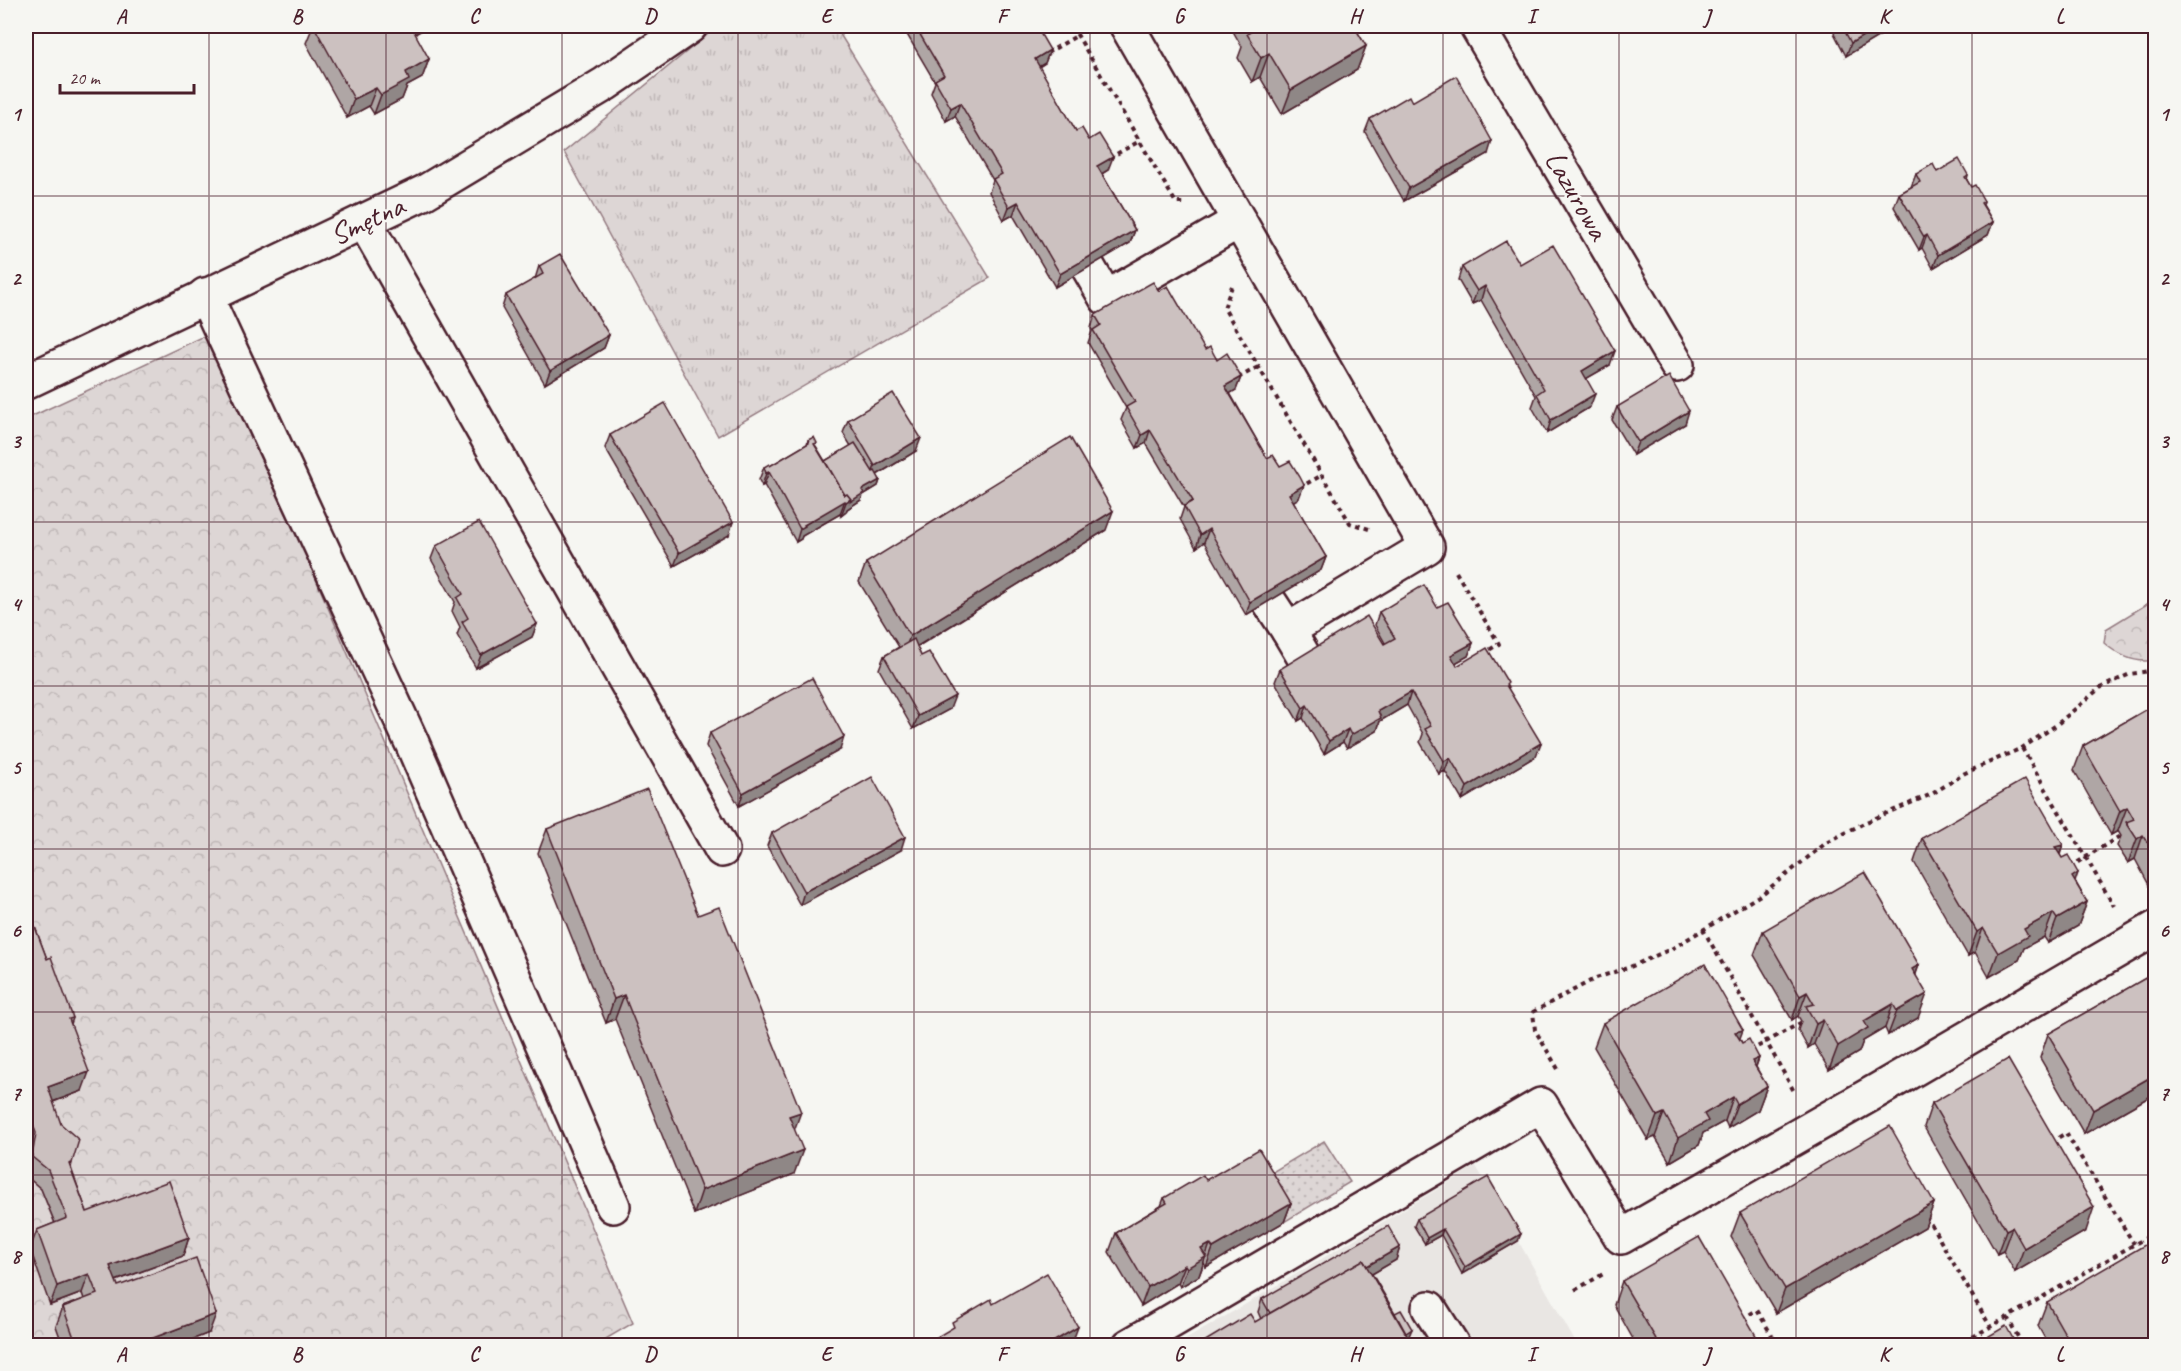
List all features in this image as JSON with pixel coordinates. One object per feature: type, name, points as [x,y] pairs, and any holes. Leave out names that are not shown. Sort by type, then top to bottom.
[{"type":"street","name":"Smętna","points":[[26,382],[435,186],[605,84],[690,26]]},
{"type":"street","points":[[1126,26],[1427,547],[1288,630]]},
{"type":"street","name":"Lazurowa","points":[[1477,26],[1677,365]]},
{"type":"street","points":[[364,221],[722,850]]},
{"type":"street","points":[[1088,267],[1106,298],[1239,222]]},
{"type":"street","points":[[205,295],[412,743],[613,1206]]},
{"type":"street","points":[[1269,600],[1307,662]]},
{"type":"street","points":[[1129,1346],[1540,1105],[1621,1237],[2156,928]]},
{"type":"street","points":[[1429,1308],[1453,1346]]},
{"type":"path","points":[[1041,56],[1078,35]]},
{"type":"path","points":[[1103,162],[1140,141]]},
{"type":"path","points":[[1232,382],[1258,367]]},
{"type":"path","points":[[1295,490],[1322,475]]},
{"type":"path","points":[[1455,570],[1499,644],[1481,654]]},
{"type":"path","points":[[1562,1079],[1535,1030],[1533,1012],[1596,978],[1630,967],[1673,948],[1762,894],[1826,843],[1866,822],[1932,794],[1965,773],[2022,748],[2055,726],[2100,688],[2130,674],[2156,670]]},
{"type":"path","points":[[2022,748],[2112,902]]},
{"type":"path","points":[[2068,868],[2120,836]]},
{"type":"path","points":[[1703,929],[1789,1083]]},
{"type":"path","points":[[1749,1052],[1802,1022]]},
{"type":"path","points":[[2050,1143],[2066,1133],[2134,1244]]},
{"type":"path","points":[[1923,1212],[1990,1326]]},
{"type":"path","points":[[1957,1346],[2156,1232]]},
{"type":"path","points":[[1733,1324],[1757,1310],[1778,1346]]},
{"type":"path","points":[[2007,1317],[2023,1346]]},
{"type":"shaded area","points":[[1476,1166],[1577,1345],[1175,1346],[1268,1291]]},
{"type":"green space","points":[[718,26],[835,26],[990,278],[718,436],[564,152]]},
{"type":"green space","points":[[211,333],[633,1323],[594,1346],[176,1346],[209,1333],[112,1305],[81,1230],[41,1106],[82,1091],[26,938],[26,419]]},
{"type":"green space","points":[[2155,599],[2155,660],[2141,661],[2128,658],[2104,643],[2106,629]]},
{"type":"green space","points":[[1324,1141],[1350,1182],[1284,1222],[1259,1180]]},
{"type":"green space","points":[[26,1176],[41,1189],[60,1237],[51,1305],[82,1293],[90,1313],[63,1345],[26,1345]]},
{"type":"building","points":[[314,26],[411,26],[429,59],[406,72],[409,80],[381,95],[376,88],[354,99]]},
{"type":"building","points":[[915,26],[1022,26],[1026,32],[1036,26],[1050,50],[1035,59],[1076,131],[1082,128],[1089,140],[1099,134],[1113,157],[1097,166],[1135,230],[1060,274],[1018,202],[1009,207],[993,179],[1002,174],[960,103],[951,108],[935,80],[944,75]]},
{"type":"building","points":[[1252,26],[1354,26],[1366,46],[1291,90],[1269,53],[1261,58],[1247,34],[1255,29]]},
{"type":"building","points":[[1842,26],[1880,26],[1851,43]]},
{"type":"building","points":[[1456,76],[1492,141],[1409,188],[1370,119],[1409,96],[1412,102]]},
{"type":"building","points":[[1959,159],[1968,175],[1965,177],[1971,187],[1975,185],[1984,201],[1981,203],[1993,222],[1938,255],[1927,235],[1924,237],[1899,194],[1920,182],[1916,174],[1933,164],[1937,172]]},
{"type":"building","points":[[1506,241],[1520,264],[1553,245],[1615,351],[1582,371],[1595,394],[1551,420],[1537,394],[1544,389],[1485,286],[1477,291],[1462,267]]},
{"type":"building","points":[[560,254],[609,335],[550,371],[506,295],[543,274],[539,266]]},
{"type":"building","points":[[1153,282],[1159,291],[1168,286],[1205,350],[1210,347],[1217,360],[1227,353],[1241,377],[1225,386],[1267,458],[1273,455],[1280,466],[1290,461],[1300,477],[1304,485],[1289,494],[1326,557],[1250,602],[1209,529],[1200,535],[1184,506],[1193,501],[1150,430],[1142,435],[1126,407],[1135,402],[1093,330],[1101,325],[1095,315]]},
{"type":"building","points":[[1669,376],[1689,411],[1638,442],[1617,407]]},
{"type":"building","points":[[893,393],[921,438],[875,466],[848,420]]},
{"type":"building","points":[[665,403],[733,522],[679,553],[610,435]]},
{"type":"building","points":[[814,437],[817,443],[814,444],[845,495],[847,494],[851,499],[800,529],[769,472],[766,473],[764,467],[769,464],[770,466],[809,443],[808,440]]},
{"type":"building","points":[[1070,437],[1113,511],[910,636],[866,563]]},
{"type":"building","points":[[855,443],[880,480],[862,490],[864,493],[850,502],[851,499],[847,494],[845,495],[825,461]]},
{"type":"building","points":[[479,522],[537,624],[481,655],[462,622],[468,618],[457,598],[463,594],[436,546]]},
{"type":"building","points":[[1424,585],[1437,607],[1448,602],[1473,643],[1451,655],[1457,666],[1487,648],[1541,743],[1467,787],[1450,758],[1444,761],[1425,729],[1431,726],[1411,692],[1378,711],[1381,718],[1351,735],[1348,729],[1329,741],[1307,705],[1303,708],[1280,669],[1367,616],[1384,644],[1395,638],[1379,612]]},
{"type":"building","points":[[914,639],[921,656],[929,652],[955,696],[918,716],[884,656]]},
{"type":"building","points":[[812,678],[844,737],[743,793],[710,733]]},
{"type":"building","points":[[2156,704],[2156,857],[2143,835],[2137,839],[2126,822],[2134,819],[2127,807],[2120,811],[2083,746]]},
{"type":"building","points":[[872,777],[905,837],[804,892],[772,833]]},
{"type":"building","points":[[2025,779],[2063,845],[2055,847],[2062,858],[2068,855],[2078,873],[2072,877],[2087,902],[2057,919],[2053,913],[2024,929],[2028,936],[1998,953],[1983,928],[1977,932],[1922,838]]},
{"type":"building","points":[[647,789],[698,915],[719,907],[801,1112],[789,1116],[803,1150],[702,1190],[624,995],[614,999],[547,829]]},
{"type":"building","points":[[1865,872],[1919,965],[1912,969],[1927,994],[1897,1011],[1893,1004],[1864,1021],[1868,1028],[1838,1046],[1823,1020],[1816,1024],[1806,1006],[1814,1004],[1807,992],[1800,996],[1763,931]]},
{"type":"building","points":[[26,903],[47,959],[51,957],[73,1018],[69,1019],[89,1072],[48,1087],[61,1124],[79,1140],[72,1163],[69,1164],[87,1212],[169,1181],[189,1237],[110,1266],[118,1286],[196,1258],[216,1314],[132,1346],[77,1346],[63,1307],[97,1294],[89,1274],[57,1286],[37,1230],[67,1218],[48,1170],[32,1157],[36,1133],[26,1105]]},
{"type":"building","points":[[1705,964],[1743,1030],[1735,1032],[1742,1043],[1749,1039],[1759,1058],[1752,1061],[1767,1086],[1737,1104],[1733,1097],[1704,1114],[1708,1121],[1678,1138],[1664,1113],[1657,1116],[1603,1023]]},
{"type":"building","points":[[2156,972],[2156,1074],[2093,1110],[2048,1034]]},
{"type":"building","points":[[2008,1059],[2094,1207],[2024,1248],[2012,1227],[2006,1230],[1932,1103]]},
{"type":"building","points":[[1890,1126],[1934,1203],[1785,1289],[1740,1213]]},
{"type":"building","points":[[1259,1149],[1291,1203],[1213,1248],[1210,1244],[1201,1249],[1206,1257],[1187,1268],[1185,1265],[1148,1287],[1116,1233],[1167,1203],[1164,1198],[1203,1175],[1206,1180]]},
{"type":"building","points":[[1488,1177],[1521,1234],[1465,1267],[1443,1229],[1427,1238],[1417,1219]]},
{"type":"building","points":[[1388,1226],[1400,1247],[1367,1266],[1363,1260],[1270,1313],[1262,1299]]},
{"type":"building","points":[[1699,1237],[1762,1346],[1660,1346],[1622,1281]]},
{"type":"building","points":[[2155,1239],[2156,1346],[2072,1346],[2047,1302]]},
{"type":"building","points":[[1363,1260],[1413,1346],[1197,1346],[1250,1314],[1255,1322]]},
{"type":"building","points":[[1047,1273],[1078,1327],[1046,1346],[922,1346],[954,1327],[952,1322],[991,1299],[993,1304]]},
{"type":"building","points":[[1401,1310],[1412,1329],[1406,1333],[1395,1313]]},
{"type":"building","points":[[2006,1326],[2017,1346],[1972,1346]]}]
